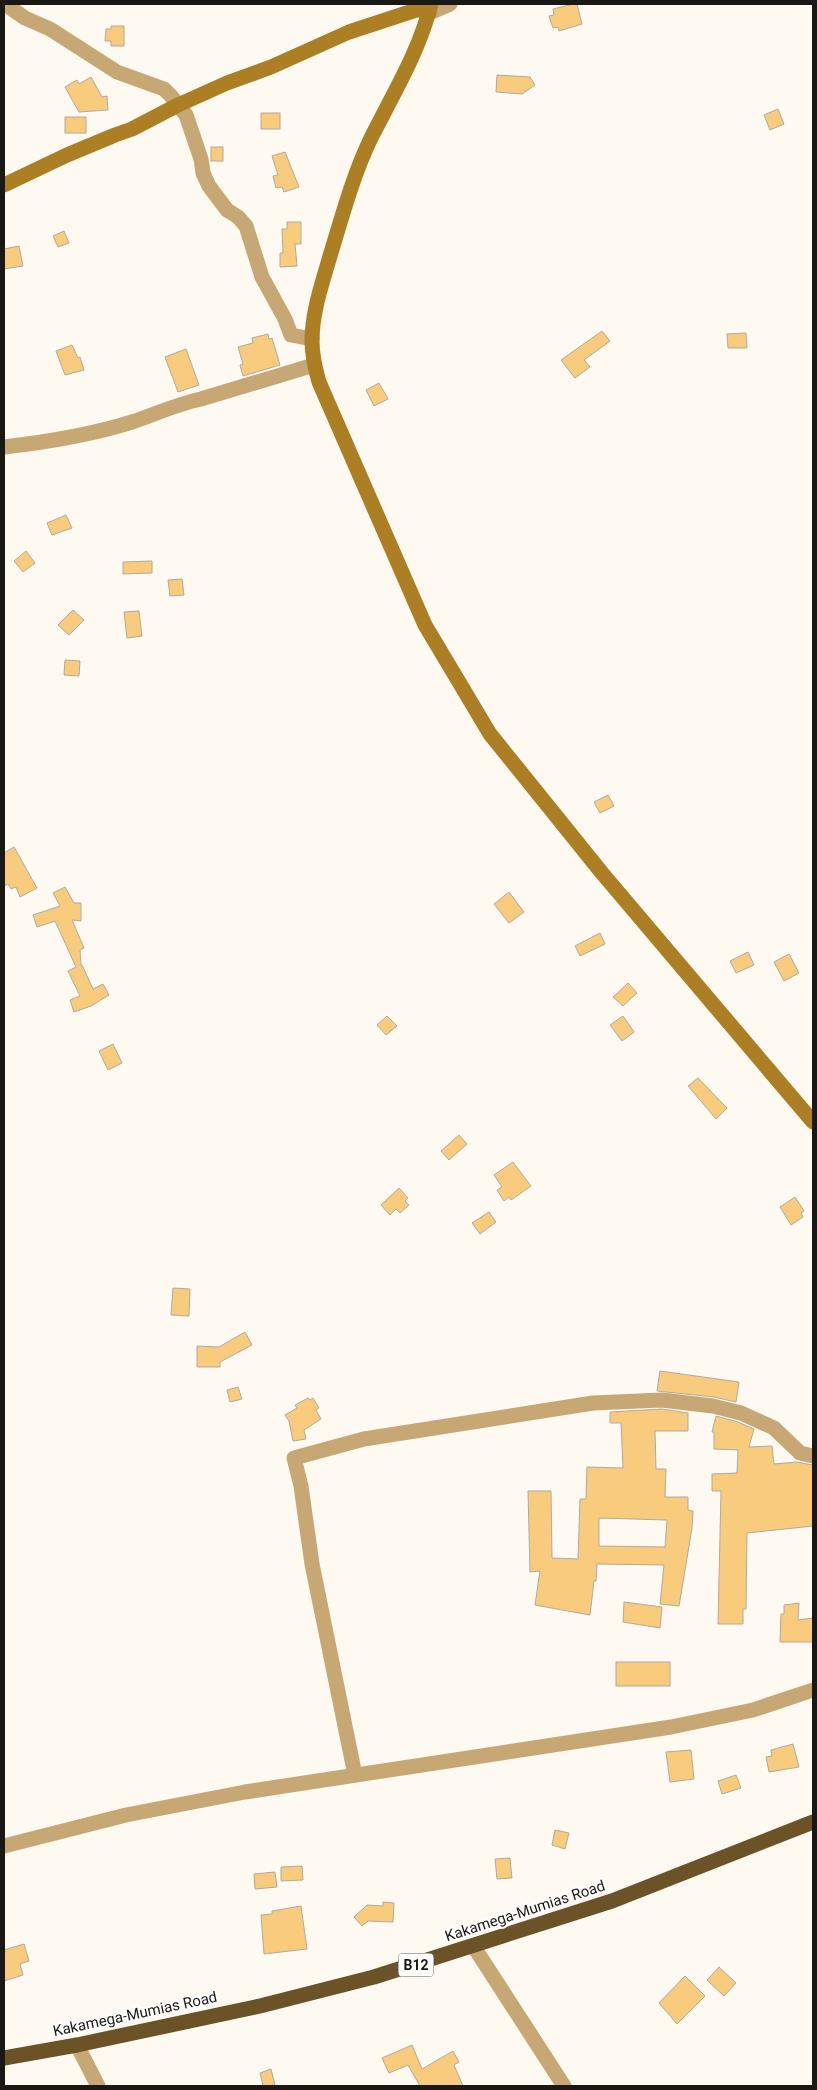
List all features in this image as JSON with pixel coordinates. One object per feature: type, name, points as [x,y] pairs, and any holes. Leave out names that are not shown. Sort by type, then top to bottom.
[{"type":"highway","name":"Kakamega-Mumias Road","points":[[4,2058],[302,1996],[374,1977],[612,1902],[813,1822]]},
{"type":"street","points":[[5,4],[25,18],[50,29],[117,72],[164,89],[186,115],[200,159],[202,173],[209,186],[227,210],[238,217],[246,226],[262,277],[285,319],[291,336],[312,340]]},
{"type":"street","points":[[4,185],[67,155],[132,129],[178,105],[227,83],[271,67],[317,46],[392,16],[450,4]]},
{"type":"street","points":[[430,9],[413,55],[370,141],[345,207],[318,298],[312,340],[314,364],[319,382],[425,625],[490,734],[602,874],[813,1122]]},
{"type":"street","points":[[4,446],[39,442],[107,429],[184,402],[210,396],[314,364]]},
{"type":"street","points":[[355,1775],[312,1564],[301,1486],[294,1458],[364,1439],[593,1403],[662,1400],[713,1406],[741,1412],[774,1428],[800,1452],[813,1456]]},
{"type":"street","points":[[4,1846],[126,1815],[245,1792],[670,1727],[753,1710],[813,1690]]},
{"type":"street","points":[[474,1947],[564,2086]]},
{"type":"street","points":[[77,2044],[98,2086]]},
{"type":"building","points":[[577,4],[582,24],[559,31],[558,27],[553,28],[549,16],[554,15],[553,9]]},
{"type":"building","points":[[111,26],[124,26],[124,46],[111,46],[111,41],[105,41],[106,29],[111,29]]},
{"type":"building","points":[[497,75],[530,77],[535,85],[522,94],[496,92]]},
{"type":"building","points":[[91,77],[102,97],[107,96],[108,110],[79,112],[65,87],[77,80],[79,84]]},
{"type":"building","points":[[778,109],[784,124],[770,130],[764,115]]},
{"type":"building","points":[[261,113],[280,113],[280,129],[261,129]]},
{"type":"building","points":[[65,117],[86,117],[86,133],[65,133]]},
{"type":"building","points":[[211,147],[223,147],[223,161],[211,161]]},
{"type":"building","points":[[285,152],[299,187],[284,192],[282,187],[276,188],[273,176],[278,175],[272,156]]},
{"type":"building","points":[[287,222],[301,222],[301,244],[295,244],[297,266],[280,267],[280,253],[283,253],[282,229],[287,229]]},
{"type":"building","points":[[64,231],[69,243],[58,247],[53,236]]},
{"type":"building","points":[[19,246],[23,266],[4,269],[4,249]]},
{"type":"building","points":[[602,331],[610,341],[584,360],[590,367],[575,378],[561,360]]},
{"type":"building","points":[[746,333],[747,348],[728,348],[727,334]]},
{"type":"building","points":[[268,334],[269,339],[272,338],[280,365],[243,376],[240,365],[243,364],[238,347],[253,343],[252,338]]},
{"type":"building","points":[[72,345],[78,358],[80,357],[84,370],[65,375],[56,351]]},
{"type":"building","points":[[186,349],[199,385],[178,392],[165,357]]},
{"type":"building","points":[[379,383],[388,399],[374,406],[366,390]]},
{"type":"building","points":[[66,515],[72,528],[52,535],[47,523]]},
{"type":"building","points":[[26,551],[35,563],[23,572],[14,561]]},
{"type":"building","points":[[152,561],[152,573],[123,574],[123,562]]},
{"type":"building","points":[[182,579],[184,595],[170,596],[168,580]]},
{"type":"building","points":[[73,610],[84,620],[69,635],[58,625]]},
{"type":"building","points":[[139,611],[142,636],[127,638],[124,612]]},
{"type":"building","points":[[65,660],[80,661],[79,676],[64,675]]},
{"type":"building","points":[[608,795],[614,806],[600,813],[594,802]]},
{"type":"building","points":[[14,847],[37,888],[20,897],[16,887],[11,889],[8,884],[4,886],[4,853]]},
{"type":"building","points":[[65,887],[74,903],[81,903],[81,921],[72,920],[84,948],[80,950],[81,965],[93,989],[103,984],[109,995],[91,1006],[74,1012],[70,1000],[80,996],[68,971],[76,967],[55,921],[37,927],[33,915],[60,906],[53,893]]},
{"type":"building","points":[[509,892],[524,912],[509,923],[494,904]]},
{"type":"building","points":[[600,933],[605,944],[580,956],[575,946]]},
{"type":"building","points":[[748,952],[754,965],[736,973],[730,961]]},
{"type":"building","points":[[789,954],[799,973],[784,981],[774,962]]},
{"type":"building","points":[[628,983],[637,993],[623,1006],[613,997]]},
{"type":"building","points":[[387,1016],[397,1026],[386,1035],[377,1025]]},
{"type":"building","points":[[623,1016],[634,1032],[622,1041],[610,1025]]},
{"type":"building","points":[[113,1044],[122,1063],[108,1070],[99,1051]]},
{"type":"building","points":[[698,1078],[727,1108],[716,1119],[688,1086]]},
{"type":"building","points":[[459,1135],[467,1144],[449,1160],[441,1151]]},
{"type":"building","points":[[513,1162],[531,1186],[511,1200],[509,1197],[504,1201],[497,1190],[502,1187],[494,1175]]},
{"type":"building","points":[[399,1188],[408,1198],[405,1201],[409,1205],[400,1213],[396,1209],[390,1215],[381,1205]]},
{"type":"building","points":[[795,1197],[804,1211],[801,1213],[803,1217],[791,1225],[780,1207]]},
{"type":"building","points":[[489,1212],[496,1222],[480,1234],[472,1223]]},
{"type":"building","points":[[173,1288],[190,1289],[189,1316],[171,1315]]},
{"type":"building","points":[[245,1332],[252,1345],[220,1362],[220,1367],[197,1367],[197,1346],[219,1347]]},
{"type":"building","points":[[660,1371],[739,1382],[736,1402],[714,1397],[657,1391]]},
{"type":"building","points":[[238,1387],[242,1399],[230,1402],[227,1390]]},
{"type":"building","points":[[308,1398],[310,1400],[313,1398],[319,1408],[316,1410],[321,1419],[304,1430],[306,1439],[293,1441],[289,1421],[285,1415],[297,1408],[295,1405]]},
{"type":"building","points":[[662,1409],[688,1413],[688,1431],[655,1431],[656,1469],[666,1469],[665,1497],[688,1497],[688,1510],[693,1511],[679,1606],[660,1604],[664,1565],[597,1564],[590,1615],[535,1605],[540,1571],[530,1572],[528,1491],[551,1491],[552,1558],[578,1559],[580,1499],[586,1499],[587,1467],[623,1468],[621,1423],[610,1423],[610,1412]],"holes":[[[599,1518],[667,1520],[665,1547],[599,1546]]]},
{"type":"building","points":[[716,1416],[754,1429],[749,1447],[772,1446],[774,1464],[797,1462],[813,1465],[813,1526],[747,1533],[746,1609],[743,1609],[743,1624],[718,1624],[721,1491],[712,1491],[712,1474],[737,1473],[738,1450],[714,1449],[714,1432],[712,1432]]},
{"type":"building","points":[[624,1602],[662,1607],[660,1628],[623,1622]]},
{"type":"building","points":[[799,1603],[798,1620],[813,1618],[813,1642],[780,1642],[781,1614],[784,1614],[784,1605]]},
{"type":"building","points":[[616,1662],[670,1662],[670,1686],[616,1686]]},
{"type":"building","points":[[793,1744],[799,1767],[769,1772],[766,1757],[772,1756],[771,1750]]},
{"type":"building","points":[[691,1750],[694,1779],[670,1782],[666,1752]]},
{"type":"building","points":[[736,1775],[741,1788],[722,1794],[718,1781]]},
{"type":"building","points":[[555,1830],[569,1833],[565,1849],[552,1845]]},
{"type":"building","points":[[510,1858],[512,1878],[497,1879],[495,1859]]},
{"type":"building","points":[[302,1866],[303,1880],[281,1881],[281,1867]]},
{"type":"building","points":[[275,1872],[277,1887],[255,1889],[254,1874]]},
{"type":"building","points":[[383,1902],[394,1903],[393,1922],[368,1921],[362,1926],[354,1917],[367,1905],[383,1906]]},
{"type":"building","points":[[301,1906],[307,1949],[264,1954],[261,1915]]},
{"type":"building","points":[[24,1944],[29,1961],[20,1964],[23,1975],[4,1981],[4,1950]]},
{"type":"building","points":[[719,1967],[736,1983],[724,1996],[707,1980]]},
{"type":"building","points":[[685,1976],[705,1996],[677,2024],[659,2003]]},
{"type":"building","points":[[412,2045],[422,2069],[453,2051],[459,2062],[454,2065],[463,2086],[420,2086],[408,2065],[389,2073],[382,2058]]},
{"type":"building","points":[[271,2069],[275,2085],[263,2086],[260,2073]]}]
